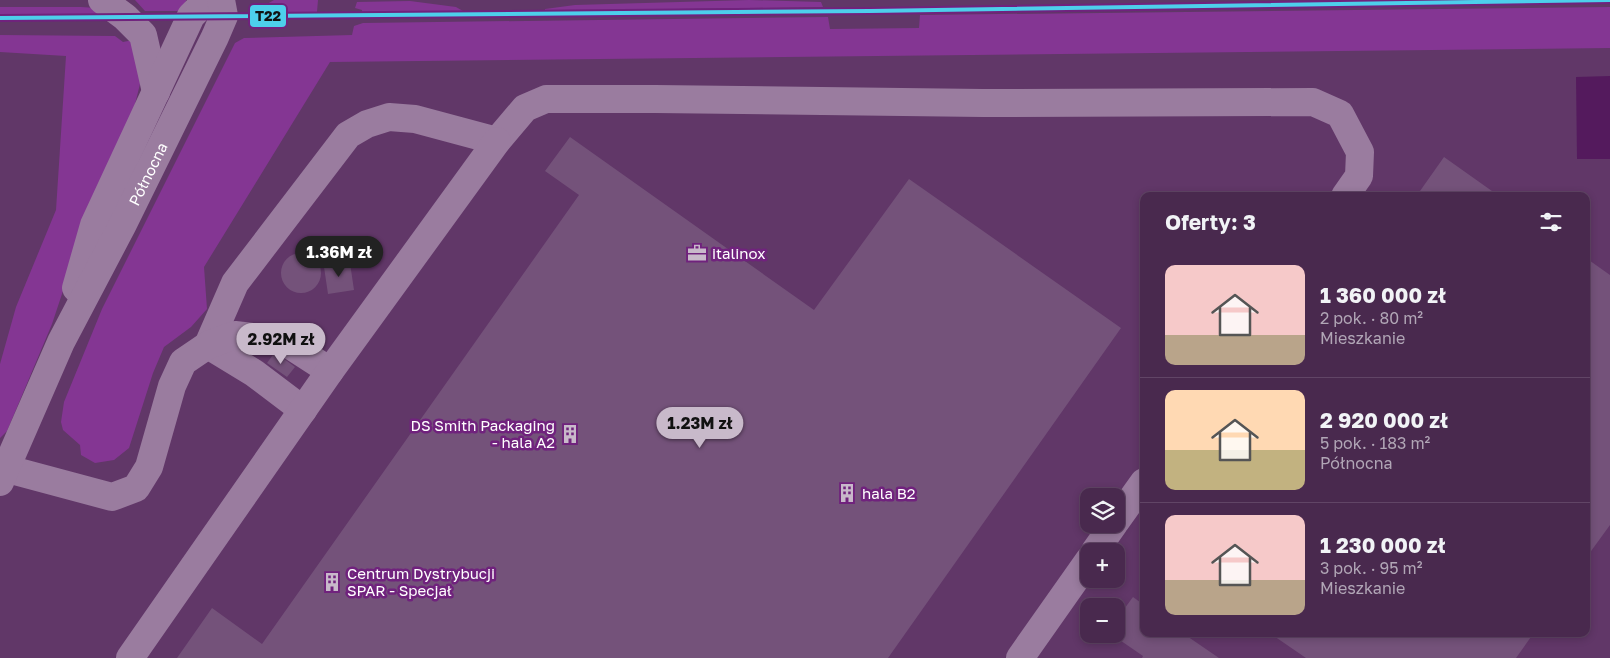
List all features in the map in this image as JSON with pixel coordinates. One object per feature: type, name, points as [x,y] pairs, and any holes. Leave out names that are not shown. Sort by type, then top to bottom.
[{"type":"street","points":[[102,0],[125,17],[143,35],[156,92]]},
{"type":"street","name":"Północna","points":[[61,342],[94,226],[191,16],[207,0]]},
{"type":"street","name":"Północna","points":[[2,472],[61,342],[122,226],[215,37],[224,16],[222,0]]},
{"type":"street","points":[[130,658],[330,370],[498,141],[525,108],[546,99],[983,103],[1313,102],[1340,114],[1360,152],[1359,176],[1348,192]]},
{"type":"street","points":[[208,345],[235,283],[348,135],[367,124],[389,116],[415,119],[498,141]]},
{"type":"street","points":[[2,472],[112,497],[136,488],[149,466],[172,386],[184,362],[208,345],[235,335],[282,340],[330,370]]},
{"type":"street","points":[[208,345],[254,373],[303,410]]},
{"type":"street","points":[[1125,508],[1140,488]]},
{"type":"street","points":[[1020,658],[1080,573]]},
{"type":"shaded area","points":[[135,0],[186,1],[182,11],[145,11]]},
{"type":"shaded area","points":[[274,0],[318,0],[317,12],[254,13]]},
{"type":"shaded area","points":[[749,0],[821,2],[823,7],[545,11],[545,9],[575,5]]},
{"type":"shaded area","points":[[410,1],[456,7],[468,14],[362,13],[362,10],[355,8],[357,2]]},
{"type":"shaded area","points":[[0,7],[96,8],[107,15],[0,16]]},
{"type":"shaded area","points":[[1610,7],[1610,48],[330,62],[204,267],[207,309],[191,327],[164,347],[153,373],[129,448],[114,460],[95,463],[81,455],[80,445],[63,430],[61,422],[64,402],[102,309],[235,43],[244,38],[352,35],[354,26],[363,23],[828,17],[830,29],[919,28],[920,15]]},
{"type":"shaded area","points":[[0,35],[115,36],[123,42],[133,40],[141,80],[133,112],[82,234],[52,324],[7,431],[0,438],[0,364],[16,307],[56,210],[66,56],[0,52]]},
{"type":"shaded area","points":[[1610,76],[1610,159],[1577,159],[1576,77]]},
{"type":"building","points":[[570,137],[814,310],[909,179],[1121,328],[888,658],[177,658],[212,608],[262,644],[579,195],[545,171]]},
{"type":"building","points":[[1444,157],[1493,192],[1421,192],[1420,191]]},
{"type":"building","points":[[297,253],[305,253],[312,256],[318,262],[321,273],[318,284],[312,290],[305,293],[297,293],[290,290],[284,284],[281,277],[281,269],[284,262],[290,256]]},
{"type":"building","points":[[1590,261],[1610,275],[1610,525],[1590,552]]},
{"type":"building","points":[[350,263],[354,290],[328,294],[324,267]]},
{"type":"building","points":[[275,352],[295,367],[287,377],[267,363]]},
{"type":"building","points":[[1133,597],[1140,602],[1140,637],[1188,637],[1219,658],[1142,658],[1143,656],[1124,643],[1125,608]]},
{"type":"building","points":[[1275,637],[1531,637],[1516,658],[1306,658]]},
{"type":"transit line","name":"T22","points":[[0,18],[870,11],[1610,0]]},
{"type":"place","name":"italinox","points":[[697,253]]},
{"type":"place","name":"DS Smith Packaging - hala A2","points":[[570,434]]},
{"type":"place","name":"hala B2","points":[[847,493]]},
{"type":"place","name":"Centrum Dystrybucji SPAR - Specjał","points":[[332,582]]}]
